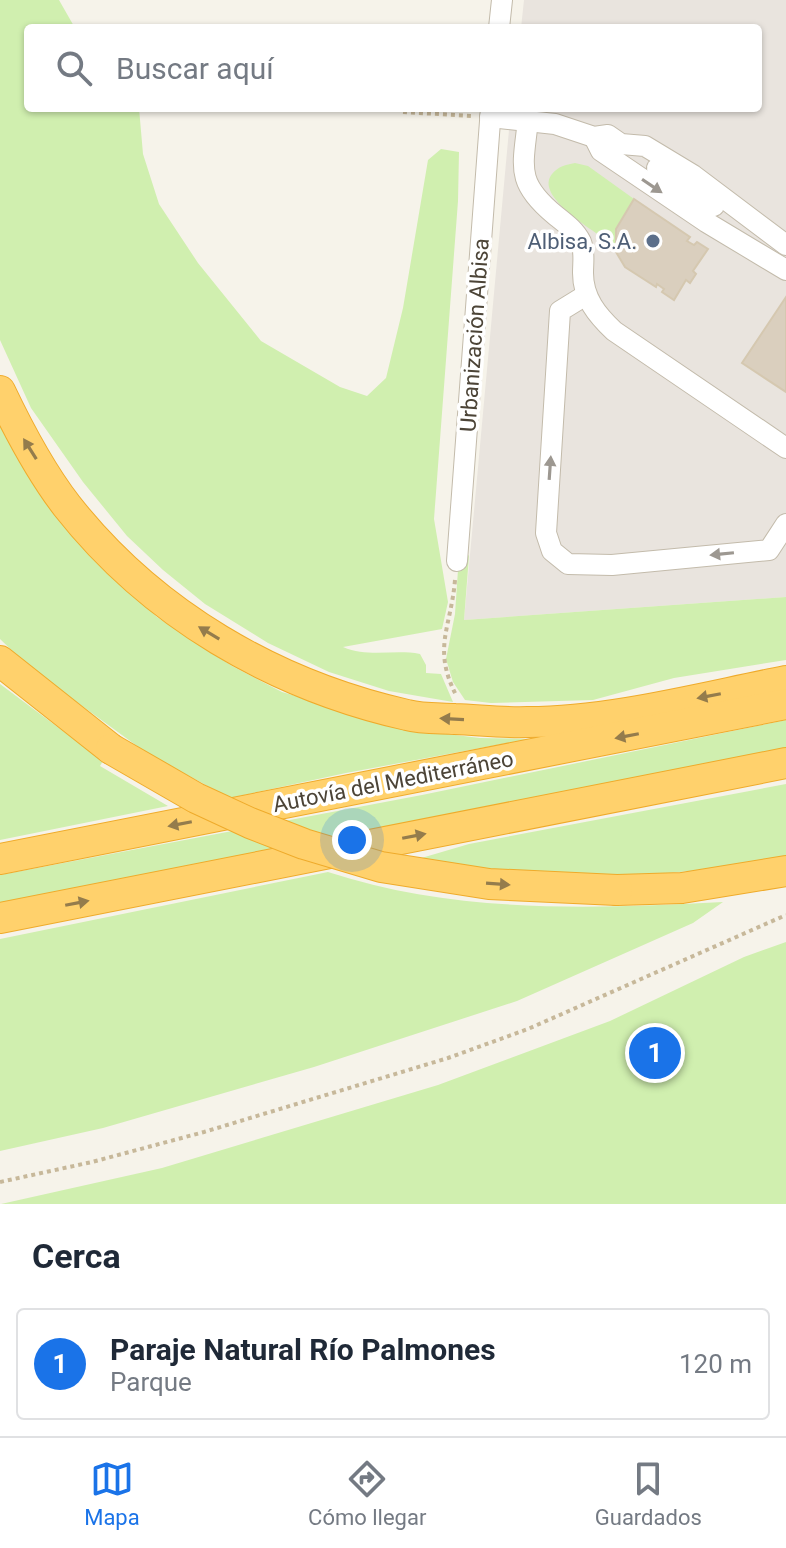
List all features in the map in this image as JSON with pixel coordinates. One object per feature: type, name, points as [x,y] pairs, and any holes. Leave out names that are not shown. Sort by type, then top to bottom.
[{"type":"highway","points":[[0,391],[24,441],[67,506],[120,564],[172,610],[245,655],[325,692],[410,716],[530,723],[592,717],[786,681]]},
{"type":"highway","points":[[0,661],[111,749],[196,798],[304,844],[381,867],[489,884],[617,890],[682,888],[786,871]]},
{"type":"highway","name":"Autovía del Mediterráneo","points":[[0,859],[786,704]]},
{"type":"highway","points":[[0,918],[786,763]]},
{"type":"street","points":[[499,24],[502,0]]},
{"type":"street","points":[[490,112],[555,124],[594,137],[608,135],[786,255]]},
{"type":"street","name":"Urbanización Albisa","points":[[457,561],[490,112]]},
{"type":"street","points":[[528,120],[522,174],[542,205],[573,230],[581,243],[586,295],[598,316],[614,331],[786,448]]},
{"type":"street","points":[[594,137],[601,151],[706,222],[786,270]]},
{"type":"street","points":[[621,144],[645,146],[693,175],[786,245]]},
{"type":"street","points":[[586,295],[560,311],[546,533],[548,543],[559,559],[568,564],[612,565],[769,550],[786,524]]},
{"type":"path","points":[[403,112],[490,112]]},
{"type":"path","points":[[457,561],[453,606],[443,642],[443,661],[459,700],[474,720]]},
{"type":"path","points":[[0,1182],[92,1162],[204,1132],[448,1058],[528,1029],[786,915]]},
{"type":"shaded area","points":[[524,0],[786,0],[786,597],[464,620],[511,112],[762,112],[762,24],[521,24]]},
{"type":"green space","points":[[0,0],[59,0],[73,24],[24,24],[24,112],[139,112],[143,154],[159,204],[198,263],[261,341],[340,387],[367,396],[386,378],[403,308],[428,160],[441,149],[459,152],[434,519],[448,602],[442,629],[343,647],[372,653],[420,654],[426,665],[426,673],[441,674],[453,702],[389,691],[329,672],[268,643],[205,604],[127,536],[83,482],[31,408],[0,340]]},
{"type":"green space","points":[[575,163],[588,166],[634,199],[616,228],[615,246],[570,214],[551,193],[549,183],[552,174],[562,166]]},
{"type":"green space","points":[[0,424],[72,536],[157,617],[232,666],[282,692],[414,730],[480,738],[529,739],[230,798],[148,754],[30,668],[0,639]]},
{"type":"green space","points":[[464,549],[469,556],[464,620],[786,597],[786,660],[674,678],[593,700],[491,703],[465,700],[453,682],[446,659],[455,614],[459,555]]},
{"type":"green space","points":[[0,684],[103,761],[100,766],[168,806],[0,840]]},
{"type":"green space","points":[[786,720],[786,751],[0,905],[0,875],[422,795]]},
{"type":"green space","points":[[786,784],[786,859],[662,874],[595,878],[518,874],[418,859],[469,844]]},
{"type":"green space","points":[[328,872],[376,886],[474,902],[574,907],[723,902],[693,923],[517,1001],[314,1067],[103,1128],[0,1151],[0,939]]},
{"type":"green space","points":[[786,942],[786,1204],[1,1204],[162,1168],[438,1085],[610,1021],[744,957]]},
{"type":"building","points":[[634,199],[690,237],[687,241],[694,245],[697,242],[708,249],[693,271],[696,274],[690,283],[686,280],[674,300],[657,284],[656,287],[625,267],[616,252],[616,229]]},
{"type":"building","points":[[786,297],[786,392],[742,363]]},
{"type":"place","name":"Albisa, S.A.","points":[[653,241]]},
{"type":"place","name":"Paraje Natural Río Palmones","points":[[655,1053]]}]
